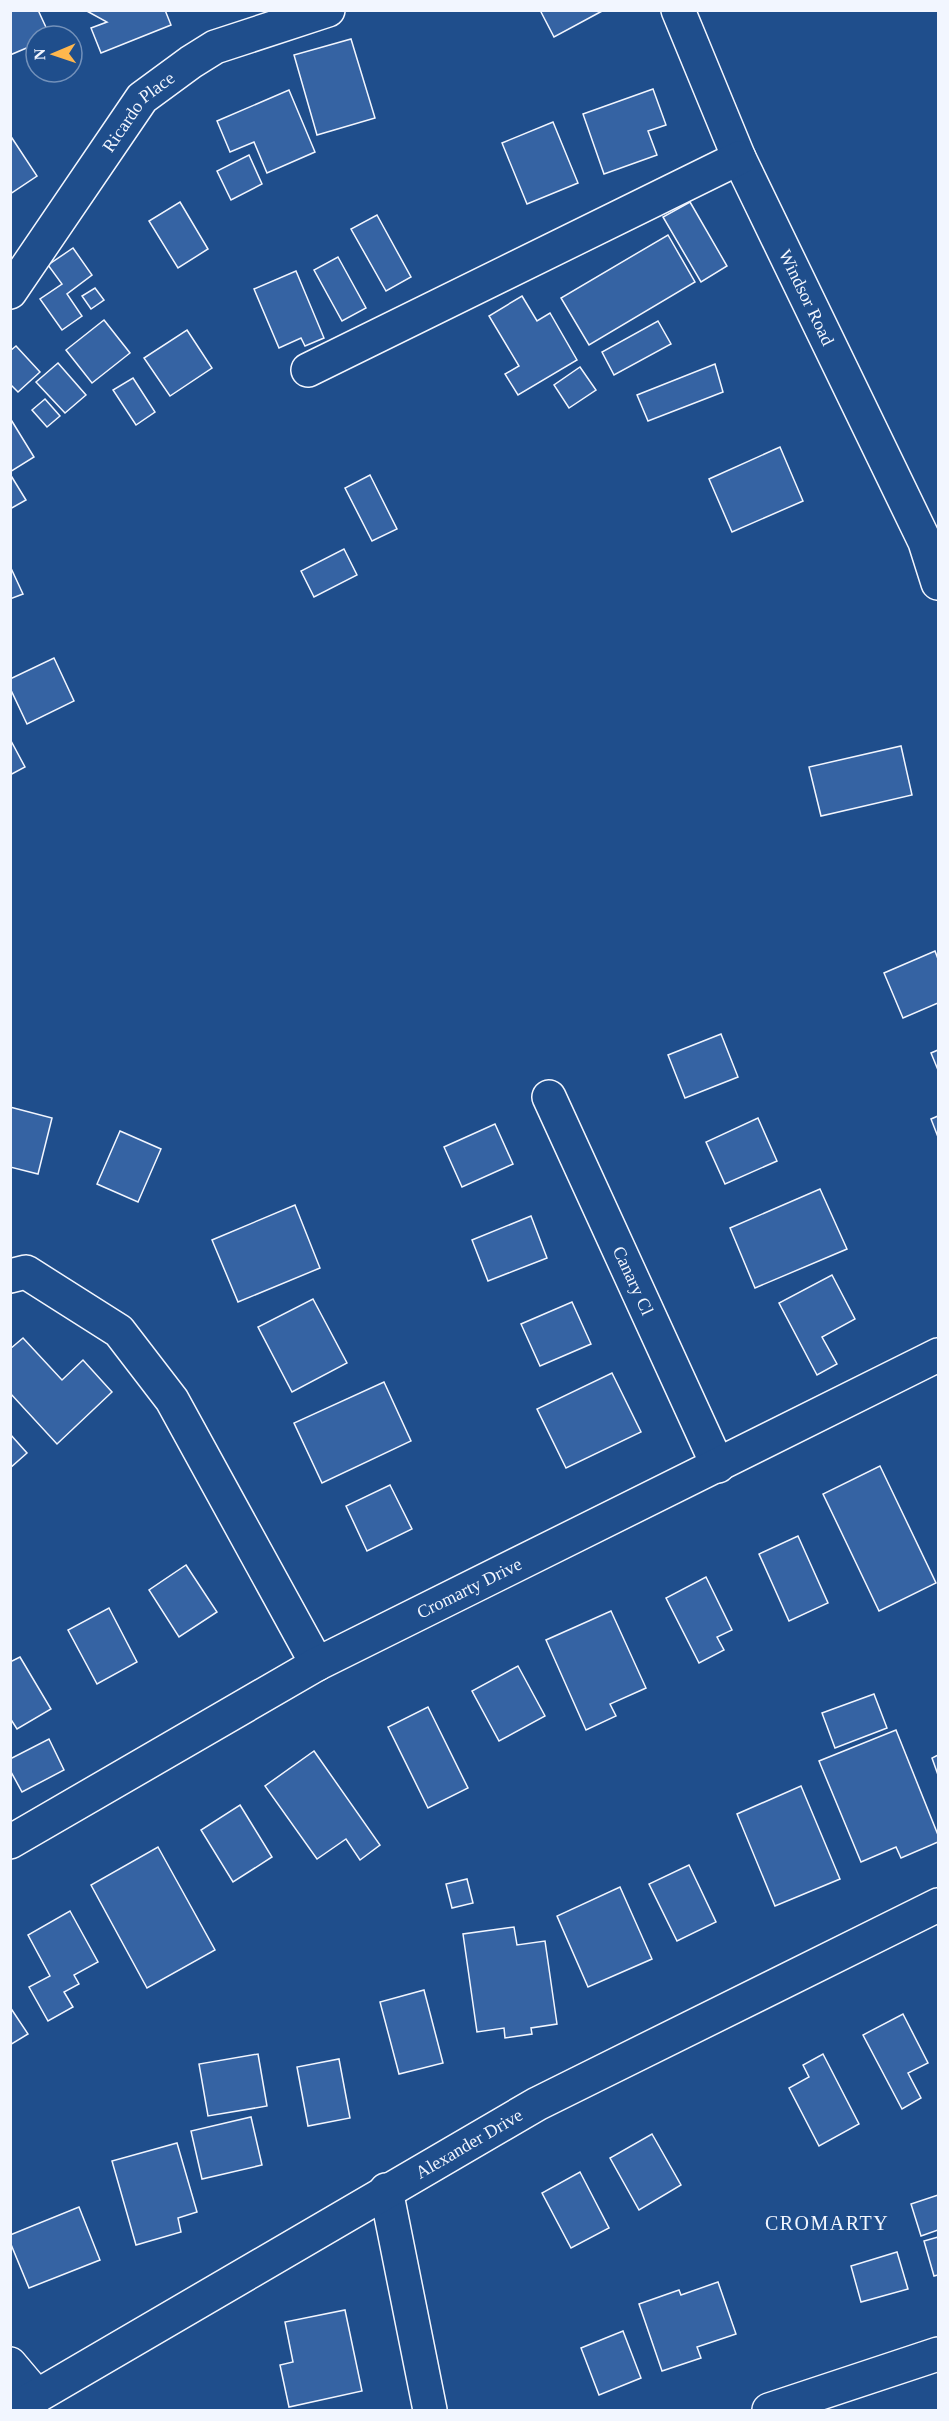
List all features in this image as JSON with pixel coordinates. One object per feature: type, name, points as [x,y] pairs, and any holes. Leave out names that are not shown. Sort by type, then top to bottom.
[{"type":"street","name":"Ricardo Place","points":[[10,292],[142,98],[215,47],[328,10]]},
{"type":"street","name":"Windsor Road","points":[[678,10],[739,158],[925,542],[939,583]]},
{"type":"street","points":[[308,370],[739,158]]},
{"type":"street","name":"Canary Cl","points":[[549,1097],[718,1466]]},
{"type":"street","points":[[10,1276],[26,1272],[119,1331],[172,1400],[317,1664]]},
{"type":"street","name":"Cromarty Drive","points":[[10,1842],[317,1664],[939,1355]]},
{"type":"street","name":"Alexander Drive","points":[[25,2403],[386,2190],[537,2104],[939,1905]]},
{"type":"street","points":[[386,2190],[430,2410]]},
{"type":"street","points":[[770,2410],[939,2354]]},
{"type":"street","points":[[10,2364],[25,2403]]},
{"type":"building","points":[[10,10],[38,10],[44,24],[24,24],[24,49],[10,55]]},
{"type":"building","points":[[85,10],[165,10],[171,25],[101,53],[91,28],[107,22]]},
{"type":"building","points":[[540,10],[604,10],[554,37]]},
{"type":"building","points":[[351,39],[375,118],[317,135],[294,55]]},
{"type":"building","points":[[653,89],[666,125],[648,131],[657,155],[604,174],[583,114]]},
{"type":"building","points":[[289,90],[315,152],[267,173],[254,142],[230,152],[217,121]]},
{"type":"building","points":[[553,122],[578,183],[527,204],[502,143]]},
{"type":"building","points":[[10,135],[37,176],[10,194]]},
{"type":"building","points":[[249,155],[262,184],[231,200],[217,171]]},
{"type":"building","points":[[180,202],[208,249],[178,268],[149,221]]},
{"type":"building","points":[[690,202],[727,266],[701,282],[663,217]]},
{"type":"building","points":[[377,215],[411,277],[386,291],[351,229]]},
{"type":"building","points":[[668,235],[695,282],[589,345],[561,298]]},
{"type":"building","points":[[73,248],[92,275],[67,294],[82,316],[62,330],[40,299],[62,284],[48,265]]},
{"type":"building","points":[[338,257],[366,308],[342,321],[314,270]]},
{"type":"building","points":[[296,271],[324,338],[305,346],[301,338],[279,348],[254,289]]},
{"type":"building","points":[[95,288],[104,300],[91,309],[82,296]]},
{"type":"building","points":[[522,296],[537,321],[550,313],[577,360],[518,395],[505,374],[519,366],[489,316]]},
{"type":"building","points":[[104,320],[130,353],[92,383],[66,350]]},
{"type":"building","points":[[658,321],[671,344],[614,375],[602,352]]},
{"type":"building","points":[[187,330],[212,368],[170,396],[144,358]]},
{"type":"building","points":[[16,346],[40,372],[18,392],[10,384],[10,351]]},
{"type":"building","points":[[58,363],[86,395],[65,413],[36,382]]},
{"type":"building","points":[[715,364],[723,392],[648,421],[637,395]]},
{"type":"building","points":[[580,367],[596,390],[569,408],[554,385]]},
{"type":"building","points":[[133,378],[155,412],[136,425],[113,390]]},
{"type":"building","points":[[45,399],[60,416],[47,427],[32,410]]},
{"type":"building","points":[[10,418],[34,457],[10,472]]},
{"type":"building","points":[[780,447],[803,501],[732,532],[709,479]]},
{"type":"building","points":[[10,474],[26,500],[10,509]]},
{"type":"building","points":[[370,475],[397,529],[372,541],[345,488]]},
{"type":"building","points":[[344,549],[357,575],[314,597],[301,571]]},
{"type":"building","points":[[10,566],[23,594],[10,599]]},
{"type":"building","points":[[54,658],[74,701],[27,724],[10,688],[10,679]]},
{"type":"building","points":[[10,739],[25,767],[10,775]]},
{"type":"building","points":[[901,746],[912,795],[821,816],[809,767]]},
{"type":"building","points":[[935,951],[938,959],[938,1003],[903,1018],[884,973]]},
{"type":"building","points":[[721,1034],[738,1077],[685,1098],[668,1055]]},
{"type":"building","points":[[938,1050],[938,1070],[931,1053]]},
{"type":"building","points":[[10,1107],[52,1118],[38,1174],[10,1167]]},
{"type":"building","points":[[938,1116],[938,1137],[931,1119]]},
{"type":"building","points":[[758,1118],[777,1161],[725,1184],[706,1142]]},
{"type":"building","points":[[495,1124],[513,1164],[462,1187],[444,1147]]},
{"type":"building","points":[[120,1131],[161,1149],[138,1202],[97,1184]]},
{"type":"building","points":[[820,1189],[847,1249],[755,1288],[730,1228]]},
{"type":"building","points":[[295,1205],[320,1268],[238,1302],[212,1240]]},
{"type":"building","points":[[531,1216],[547,1258],[488,1281],[472,1240]]},
{"type":"building","points":[[832,1275],[855,1319],[822,1337],[837,1364],[817,1375],[779,1303]]},
{"type":"building","points":[[313,1299],[347,1363],[292,1392],[258,1327]]},
{"type":"building","points":[[572,1302],[591,1344],[540,1366],[521,1324]]},
{"type":"building","points":[[23,1338],[62,1380],[83,1360],[112,1392],[57,1444],[10,1393],[10,1349]]},
{"type":"building","points":[[612,1373],[641,1432],[566,1468],[537,1409]]},
{"type":"building","points":[[384,1382],[411,1441],[322,1483],[294,1423]]},
{"type":"building","points":[[10,1434],[27,1453],[10,1468]]},
{"type":"building","points":[[880,1466],[936,1583],[879,1611],[823,1494]]},
{"type":"building","points":[[390,1485],[412,1529],[367,1551],[346,1506]]},
{"type":"building","points":[[798,1536],[828,1603],[789,1621],[759,1554]]},
{"type":"building","points":[[186,1565],[217,1612],[179,1637],[149,1590]]},
{"type":"building","points":[[706,1577],[732,1630],[717,1637],[724,1650],[699,1663],[666,1598]]},
{"type":"building","points":[[109,1608],[137,1662],[97,1684],[68,1630]]},
{"type":"building","points":[[611,1611],[646,1688],[610,1704],[616,1716],[586,1730],[546,1640]]},
{"type":"building","points":[[20,1657],[51,1709],[17,1729],[10,1718],[10,1662]]},
{"type":"building","points":[[518,1666],[545,1716],[499,1741],[472,1691]]},
{"type":"building","points":[[874,1694],[887,1728],[835,1748],[822,1713]]},
{"type":"building","points":[[428,1707],[468,1788],[428,1808],[388,1727]]},
{"type":"building","points":[[896,1730],[938,1835],[938,1842],[901,1858],[896,1847],[861,1862],[819,1761]]},
{"type":"building","points":[[49,1739],[64,1770],[22,1792],[10,1770],[10,1759]]},
{"type":"building","points":[[314,1751],[380,1845],[360,1860],[346,1839],[317,1859],[265,1786]]},
{"type":"building","points":[[938,1755],[938,1775],[932,1758]]},
{"type":"building","points":[[801,1786],[840,1879],[775,1906],[737,1814]]},
{"type":"building","points":[[240,1805],[272,1857],[233,1882],[201,1830]]},
{"type":"building","points":[[158,1847],[215,1950],[147,1988],[91,1885]]},
{"type":"building","points":[[689,1865],[716,1922],[677,1941],[649,1884]]},
{"type":"building","points":[[467,1879],[473,1903],[452,1908],[446,1884]]},
{"type":"building","points":[[620,1887],[652,1959],[588,1987],[557,1916]]},
{"type":"building","points":[[70,1911],[98,1962],[74,1975],[79,1984],[64,1992],[73,2007],[48,2021],[29,1987],[50,1976],[28,1935]]},
{"type":"building","points":[[514,1927],[517,1945],[545,1941],[557,2024],[531,2028],[532,2034],[505,2038],[504,2028],[477,2032],[463,1934]]},
{"type":"building","points":[[424,1990],[443,2063],[399,2074],[380,2002]]},
{"type":"building","points":[[10,2007],[28,2034],[10,2045]]},
{"type":"building","points":[[903,2014],[928,2063],[908,2073],[921,2098],[902,2109],[863,2035]]},
{"type":"building","points":[[258,2054],[267,2106],[208,2116],[199,2064]]},
{"type":"building","points":[[823,2054],[859,2124],[819,2146],[789,2088],[809,2077],[803,2065]]},
{"type":"building","points":[[339,2059],[350,2118],[308,2126],[297,2067]]},
{"type":"building","points":[[251,2117],[262,2165],[202,2179],[191,2131]]},
{"type":"building","points":[[652,2134],[681,2185],[639,2210],[610,2158]]},
{"type":"building","points":[[177,2143],[197,2212],[178,2218],[181,2232],[136,2245],[112,2161]]},
{"type":"building","points":[[580,2172],[609,2228],[571,2248],[542,2193]]},
{"type":"building","points":[[938,2195],[938,2230],[921,2236],[911,2204]]},
{"type":"building","points":[[79,2207],[100,2260],[29,2288],[10,2242],[10,2235]]},
{"type":"building","points":[[938,2237],[938,2275],[934,2276],[924,2241]]},
{"type":"building","points":[[897,2252],[908,2289],[861,2302],[851,2266]]},
{"type":"building","points":[[718,2282],[736,2334],[697,2347],[701,2358],[662,2371],[639,2304],[679,2290],[681,2295]]},
{"type":"building","points":[[345,2310],[362,2391],[289,2407],[280,2365],[293,2362],[285,2322]]},
{"type":"building","points":[[623,2331],[641,2378],[599,2395],[581,2348]]},
{"type":"district","name":"CROMARTY","points":[[827,2223]]}]
